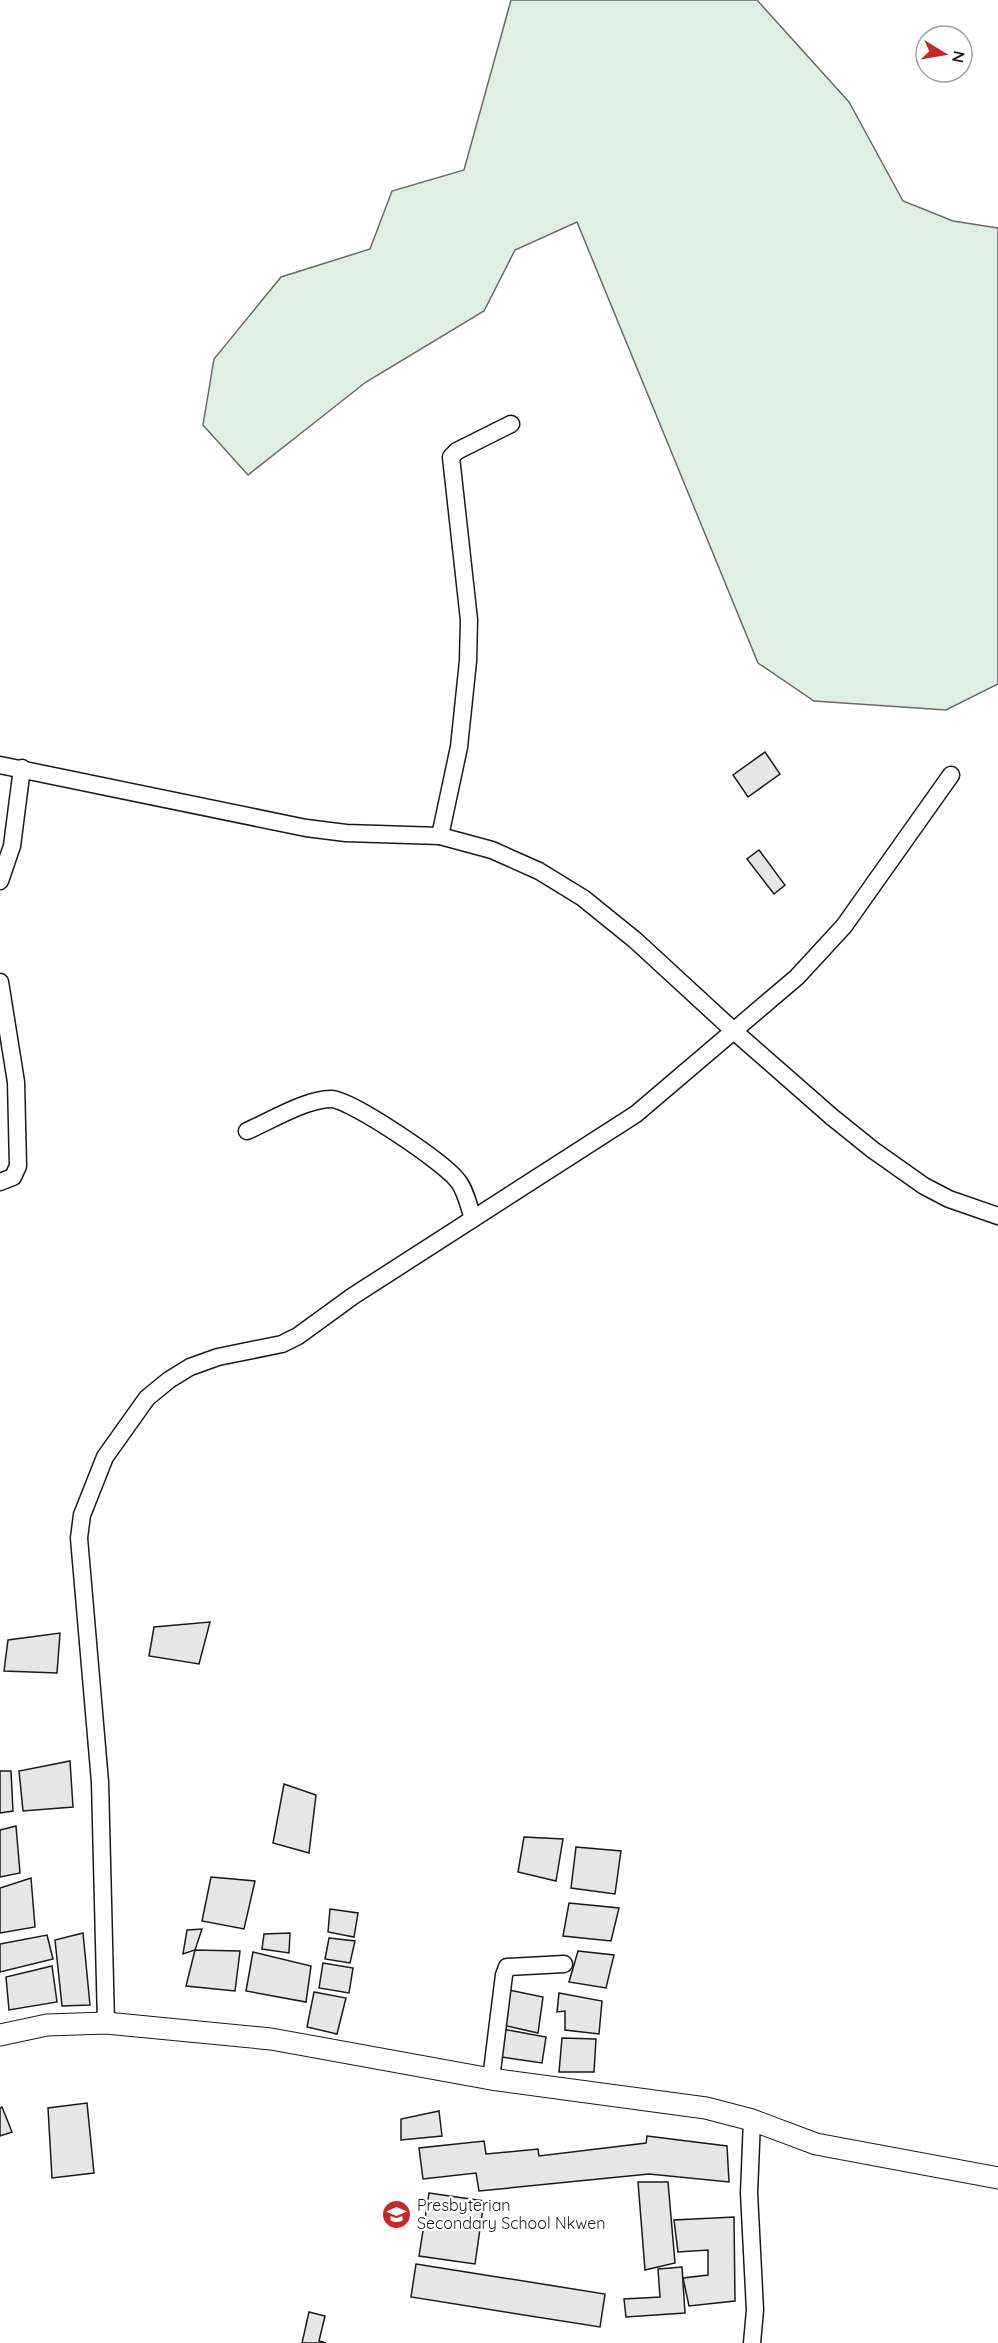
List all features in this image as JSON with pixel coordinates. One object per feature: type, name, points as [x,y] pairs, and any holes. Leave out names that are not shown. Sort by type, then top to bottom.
[{"type":"street","points":[[441,836],[459,747],[468,661],[469,620],[451,457],[457,451],[511,424]]},
{"type":"street","points":[[0,765],[306,828],[345,833],[441,836],[492,850],[539,872],[583,898],[635,940],[832,1117],[924,1186],[949,1199],[998,1216]]},
{"type":"street","points":[[0,881],[12,846],[22,768]]},
{"type":"street","points":[[106,2023],[100,1782],[79,1538],[82,1515],[105,1457],[147,1398],[169,1380],[190,1367],[218,1357],[282,1344],[636,1114],[797,977],[844,926],[951,775]]},
{"type":"street","points":[[0,982],[16,1082],[18,1166],[13,1176],[0,1182]]},
{"type":"street","points":[[247,1131],[320,1100],[335,1099],[352,1106],[447,1168],[460,1183],[473,1219]]},
{"type":"street","points":[[491,2079],[504,1975],[507,1967],[564,1964]]},
{"type":"street","points":[[0,2035],[47,2025],[106,2023],[271,2039],[491,2079],[706,2108],[752,2120],[816,2144],[998,2178]]},
{"type":"street","points":[[752,2120],[749,2193],[755,2310],[752,2343]]},
{"type":"green space","points":[[511,0],[757,0],[849,102],[903,201],[953,221],[998,228],[998,684],[946,710],[814,701],[758,663],[577,222],[515,250],[484,311],[366,382],[248,475],[203,425],[214,359],[281,277],[370,249],[392,191],[464,170]]},
{"type":"building","points":[[765,752],[780,774],[748,797],[733,775]]},
{"type":"building","points":[[759,850],[785,885],[774,894],[747,859]]},
{"type":"building","points":[[210,1622],[199,1664],[149,1656],[154,1627]]},
{"type":"building","points":[[60,1633],[57,1673],[4,1671],[8,1640]]},
{"type":"building","points":[[70,1761],[73,1807],[23,1811],[19,1771]]},
{"type":"building","points":[[0,1771],[11,1771],[13,1811],[0,1813]]},
{"type":"building","points":[[284,1784],[316,1795],[309,1853],[273,1843]]},
{"type":"building","points":[[16,1826],[20,1873],[0,1877],[0,1830]]},
{"type":"building","points":[[524,1837],[563,1839],[556,1881],[518,1872]]},
{"type":"building","points":[[576,1847],[621,1851],[615,1894],[571,1888]]},
{"type":"building","points":[[211,1877],[255,1881],[244,1929],[202,1921]]},
{"type":"building","points":[[31,1878],[35,1927],[0,1933],[0,1888]]},
{"type":"building","points":[[569,1903],[619,1908],[611,1941],[563,1936]]},
{"type":"building","points":[[330,1909],[358,1913],[354,1937],[328,1932]]},
{"type":"building","points":[[202,1929],[195,1950],[183,1954],[187,1930]]},
{"type":"building","points":[[83,1933],[90,2005],[62,2006],[55,1940]]},
{"type":"building","points":[[290,1933],[289,1953],[262,1949],[264,1934]]},
{"type":"building","points":[[47,1935],[53,1959],[0,1972],[0,1944]]},
{"type":"building","points":[[329,1938],[355,1941],[350,1963],[325,1959]]},
{"type":"building","points":[[195,1950],[240,1951],[235,1991],[186,1986]]},
{"type":"building","points":[[578,1951],[614,1955],[606,1988],[569,1982]]},
{"type":"building","points":[[253,1952],[311,1966],[306,2002],[246,1991]]},
{"type":"building","points":[[323,1963],[353,1968],[349,1993],[319,1988]]},
{"type":"building","points":[[52,1966],[57,2002],[9,2010],[6,1977]]},
{"type":"building","points":[[509,1990],[543,1997],[538,2033],[498,2024]]},
{"type":"building","points":[[314,1992],[346,1998],[337,2034],[307,2027]]},
{"type":"building","points":[[559,1993],[602,2001],[599,2034],[565,2030],[565,2011],[557,2012]]},
{"type":"building","points":[[502,2029],[546,2037],[542,2063],[494,2056]]},
{"type":"building","points":[[562,2038],[596,2039],[594,2072],[559,2072]]},
{"type":"building","points":[[87,2103],[94,2173],[52,2178],[48,2108]]},
{"type":"building","points":[[2,2107],[12,2132],[0,2136],[0,2108]]},
{"type":"building","points":[[439,2111],[442,2136],[401,2140],[401,2119]]},
{"type":"building","points":[[647,2136],[727,2146],[729,2182],[649,2174],[479,2191],[476,2173],[423,2179],[419,2148],[484,2141],[486,2154],[538,2149],[539,2156],[646,2143]]},
{"type":"building","points":[[638,2182],[668,2182],[675,2263],[645,2270]]},
{"type":"building","points":[[429,2193],[484,2201],[475,2264],[419,2256]]},
{"type":"building","points":[[734,2217],[735,2301],[689,2306],[683,2278],[708,2275],[708,2250],[678,2252],[674,2220]]},
{"type":"building","points":[[416,2264],[605,2294],[600,2327],[411,2297]]},
{"type":"building","points":[[682,2267],[685,2313],[626,2317],[624,2299],[660,2297],[658,2269]]},
{"type":"building","points":[[309,2312],[325,2316],[319,2341],[326,2343],[302,2343]]},
{"type":"place","name":"Presbyterian Secondary School Nkwen","points":[[396,2214]]}]
